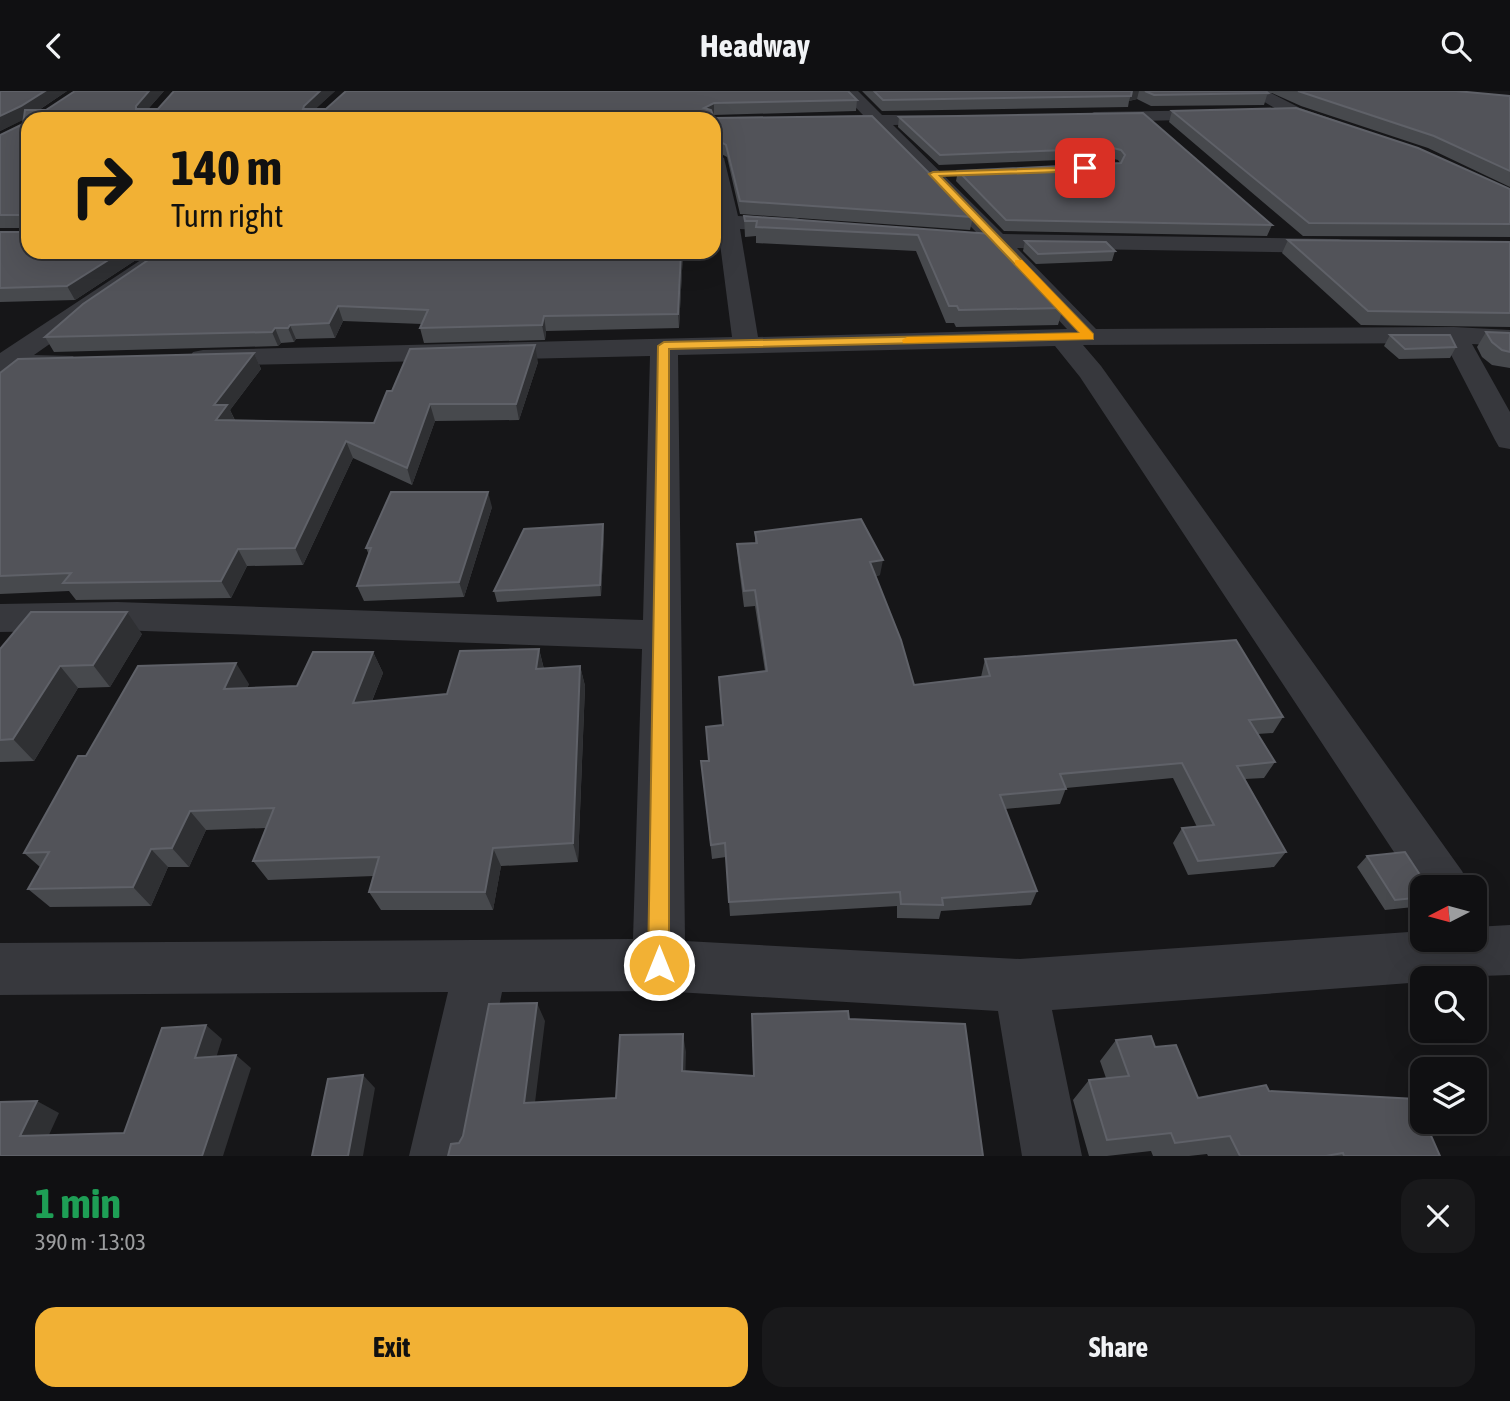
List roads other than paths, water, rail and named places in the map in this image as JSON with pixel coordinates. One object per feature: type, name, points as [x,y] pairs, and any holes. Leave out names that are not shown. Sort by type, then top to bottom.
[{"type":"street","points":[[848,91],[880,120],[998,241],[1076,337],[1091,372],[1437,875]]},
{"type":"street","points":[[1254,91],[1294,113],[1356,132]]},
{"type":"street","points":[[1130,100],[1167,134]]},
{"type":"street","points":[[1074,118],[1294,113]]},
{"type":"street","points":[[811,121],[963,119]]},
{"type":"street","points":[[933,174],[960,173]]},
{"type":"street","points":[[746,343],[721,220],[822,227]]},
{"type":"street","points":[[1276,229],[1296,246]]},
{"type":"street","points":[[931,236],[998,241],[1363,246]]},
{"type":"street","points":[[1,364],[158,259]]},
{"type":"street","points":[[1454,335],[1510,440]]},
{"type":"street","points":[[181,359],[746,343],[1076,337],[1454,335],[1510,338]]},
{"type":"street","points":[[659,965],[664,346]]},
{"type":"street","points":[[1,364],[85,362]]},
{"type":"street","points":[[0,618],[117,616],[660,635]]},
{"type":"street","points":[[0,969],[659,965],[1020,985],[1491,944]]},
{"type":"street","points":[[439,1156],[480,968]]},
{"type":"street","points":[[1020,985],[1052,1156]]}]
